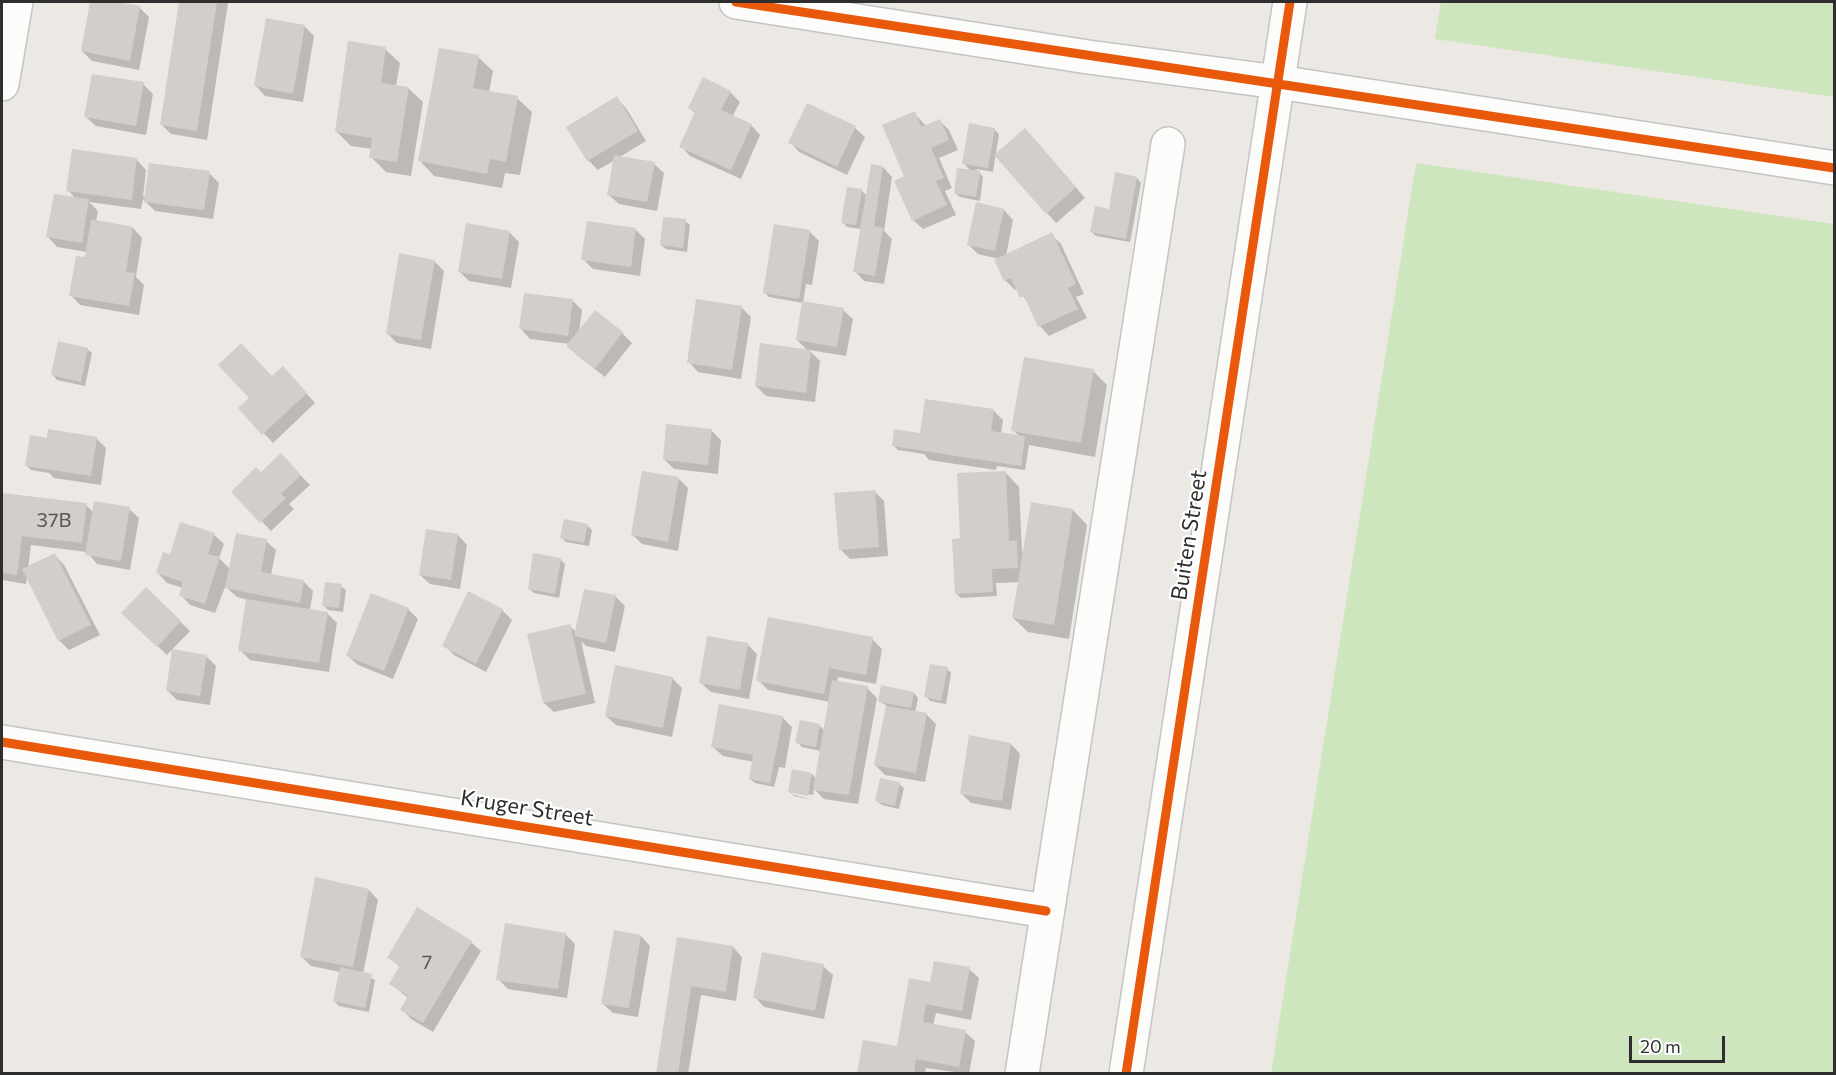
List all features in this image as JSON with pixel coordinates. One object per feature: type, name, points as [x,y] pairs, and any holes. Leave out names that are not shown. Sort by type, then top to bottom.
[{"type":"street","points":[[2,84],[16,2]]},
{"type":"street","points":[[736,2],[1088,57],[1278,82],[1834,168]]},
{"type":"street","name":"Buiten Street","points":[[1126,1074],[1290,2]]},
{"type":"street","points":[[1022,1074],[1168,144]]},
{"type":"street","name":"Kruger Street","points":[[2,742],[1046,912]]},
{"type":"green space","points":[[1441,2],[1834,2],[1834,97],[1435,39]]},
{"type":"green space","points":[[1416,163],[1834,224],[1834,1073],[1271,1073]]},
{"type":"building","points":[[90,2],[117,2],[140,6],[130,61],[81,51]]},
{"type":"building","points":[[179,2],[217,2],[197,131],[160,125]]},
{"type":"building","points":[[266,18],[305,25],[293,94],[254,86]]},
{"type":"building","points":[[348,41],[386,47],[381,83],[409,87],[397,162],[369,158],[372,138],[335,132]]},
{"type":"building","points":[[439,48],[479,55],[473,88],[518,96],[506,162],[490,159],[487,174],[418,161]]},
{"type":"building","points":[[92,74],[144,82],[136,126],[84,117]]},
{"type":"building","points":[[703,77],[731,91],[721,110],[752,124],[731,170],[679,147],[695,112],[688,108]]},
{"type":"building","points":[[617,96],[638,131],[587,161],[566,127]]},
{"type":"building","points":[[807,103],[856,126],[837,167],[788,143]]},
{"type":"building","points":[[915,111],[921,127],[940,119],[949,140],[931,148],[944,178],[936,181],[947,205],[912,221],[894,181],[904,176],[882,125]]},
{"type":"building","points":[[969,123],[995,128],[988,168],[962,164]]},
{"type":"building","points":[[1025,128],[1076,187],[1046,214],[994,155]]},
{"type":"building","points":[[72,149],[137,158],[132,200],[66,191]]},
{"type":"building","points":[[614,155],[655,162],[647,202],[607,195]]},
{"type":"building","points":[[149,163],[210,171],[204,210],[144,202]]},
{"type":"building","points":[[871,164],[883,166],[874,226],[883,228],[875,276],[853,272]]},
{"type":"building","points":[[957,168],[980,171],[976,197],[954,193]]},
{"type":"building","points":[[1115,172],[1137,177],[1126,239],[1090,232],[1095,206],[1109,209]]},
{"type":"building","points":[[847,187],[862,189],[856,225],[841,223]]},
{"type":"building","points":[[54,194],[89,199],[82,243],[46,237]]},
{"type":"building","points":[[976,202],[1004,209],[995,251],[967,245]]},
{"type":"building","points":[[663,217],[686,219],[683,248],[660,245]]},
{"type":"building","points":[[91,219],[133,227],[126,272],[135,273],[129,306],[69,296],[76,256],[85,257]]},
{"type":"building","points":[[587,221],[636,228],[631,267],[581,260]]},
{"type":"building","points":[[466,223],[510,231],[502,279],[458,272]]},
{"type":"building","points":[[774,224],[810,230],[799,299],[763,293]]},
{"type":"building","points":[[1052,232],[1076,284],[1068,288],[1078,309],[1038,327],[1024,296],[1020,298],[1011,278],[1004,281],[994,260]]},
{"type":"building","points":[[399,253],[435,260],[421,340],[386,334]]},
{"type":"building","points":[[524,293],[573,299],[568,336],[519,329]]},
{"type":"building","points":[[696,299],[742,306],[732,370],[687,363]]},
{"type":"building","points":[[802,301],[844,308],[837,347],[796,340]]},
{"type":"building","points":[[595,310],[623,332],[595,369],[566,346]]},
{"type":"building","points":[[58,341],[88,348],[81,382],[51,375]]},
{"type":"building","points":[[241,343],[272,376],[283,366],[307,393],[262,435],[238,408],[249,398],[218,365]]},
{"type":"building","points":[[760,343],[811,350],[806,393],[755,386]]},
{"type":"building","points":[[1024,357],[1094,369],[1081,443],[1011,431]]},
{"type":"building","points":[[925,399],[994,409],[991,431],[1025,436],[1021,466],[892,446],[894,429],[920,433]]},
{"type":"building","points":[[666,424],[712,429],[708,465],[663,460]]},
{"type":"building","points":[[48,429],[97,437],[91,476],[25,466],[30,435],[47,438]]},
{"type":"building","points":[[281,453],[301,475],[281,494],[286,498],[260,523],[231,492],[256,467],[261,472]]},
{"type":"building","points":[[642,471],[679,477],[668,542],[631,535]]},
{"type":"building","points":[[1006,471],[1009,541],[1017,540],[1018,568],[992,569],[993,592],[955,594],[952,539],[960,538],[957,473]]},
{"type":"building","points":[[875,490],[879,547],[839,550],[834,493]]},
{"type":"building","points":[[2,493],[87,503],[82,543],[22,536],[17,575],[2,573]]},
{"type":"building","points":[[94,501],[130,507],[121,561],[85,555]]},
{"type":"building","points":[[1031,502],[1073,509],[1054,625],[1012,618]]},
{"type":"building","points":[[564,519],[588,524],[584,543],[560,538]]},
{"type":"building","points":[[180,522],[215,533],[208,554],[220,557],[205,604],[179,596],[183,582],[156,573],[163,552],[170,554]]},
{"type":"building","points":[[426,529],[458,534],[451,580],[419,575]]},
{"type":"building","points":[[236,533],[267,539],[261,572],[304,580],[300,603],[225,588]]},
{"type":"building","points":[[55,553],[91,625],[58,641],[22,569]]},
{"type":"building","points":[[533,553],[561,558],[555,594],[528,589]]},
{"type":"building","points":[[325,582],[342,584],[339,608],[322,606]]},
{"type":"building","points":[[146,587],[181,621],[157,647],[121,613]]},
{"type":"building","points":[[584,589],[616,595],[606,643],[574,636]]},
{"type":"building","points":[[468,591],[503,609],[476,664],[442,646]]},
{"type":"building","points":[[371,593],[409,608],[384,671],[346,656]]},
{"type":"building","points":[[246,599],[328,612],[319,663],[238,651]]},
{"type":"building","points":[[768,617],[873,637],[866,675],[829,668],[824,694],[756,681]]},
{"type":"building","points":[[570,624],[586,694],[543,703],[527,634]]},
{"type":"building","points":[[707,636],[748,643],[740,690],[699,683]]},
{"type":"building","points":[[172,649],[207,655],[200,696],[166,691]]},
{"type":"building","points":[[930,664],[948,667],[941,701],[924,697]]},
{"type":"building","points":[[615,665],[673,677],[663,728],[605,716]]},
{"type":"building","points":[[832,680],[868,686],[849,795],[813,790]]},
{"type":"building","points":[[881,685],[914,692],[911,708],[878,702]]},
{"type":"building","points":[[719,704],[783,716],[770,783],[749,779],[753,755],[711,747]]},
{"type":"building","points":[[886,706],[927,713],[916,773],[874,765]]},
{"type":"building","points":[[800,720],[820,724],[816,747],[795,743]]},
{"type":"building","points":[[969,735],[1011,743],[1002,801],[960,794]]},
{"type":"building","points":[[792,769],[812,773],[808,796],[788,792]]},
{"type":"building","points":[[880,778],[900,782],[895,806],[875,801]]},
{"type":"building","points":[[315,877],[369,889],[353,967],[300,957]]},
{"type":"building","points":[[417,907],[472,941],[423,1023],[400,1010],[408,996],[389,984],[400,966],[387,958]]},
{"type":"building","points":[[505,923],[566,933],[558,989],[496,980]]},
{"type":"building","points":[[614,930],[641,935],[629,1008],[601,1004]]},
{"type":"building","points":[[677,937],[733,946],[726,992],[691,986],[678,1074],[656,1074]]},
{"type":"building","points":[[762,952],[824,964],[815,1011],[753,998]]},
{"type":"building","points":[[934,961],[970,967],[962,1011],[926,1004],[923,1022],[966,1030],[959,1067],[916,1059],[914,1074],[857,1074],[863,1040],[897,1046],[909,978],[930,982]]},
{"type":"building","points":[[340,967],[372,974],[365,1008],[333,1001]]},
{"type":"cycle path","points":[[736,2],[1834,168]]},
{"type":"cycle path","points":[[1126,1074],[1290,2]]},
{"type":"cycle path","points":[[2,742],[1046,911]]}]
